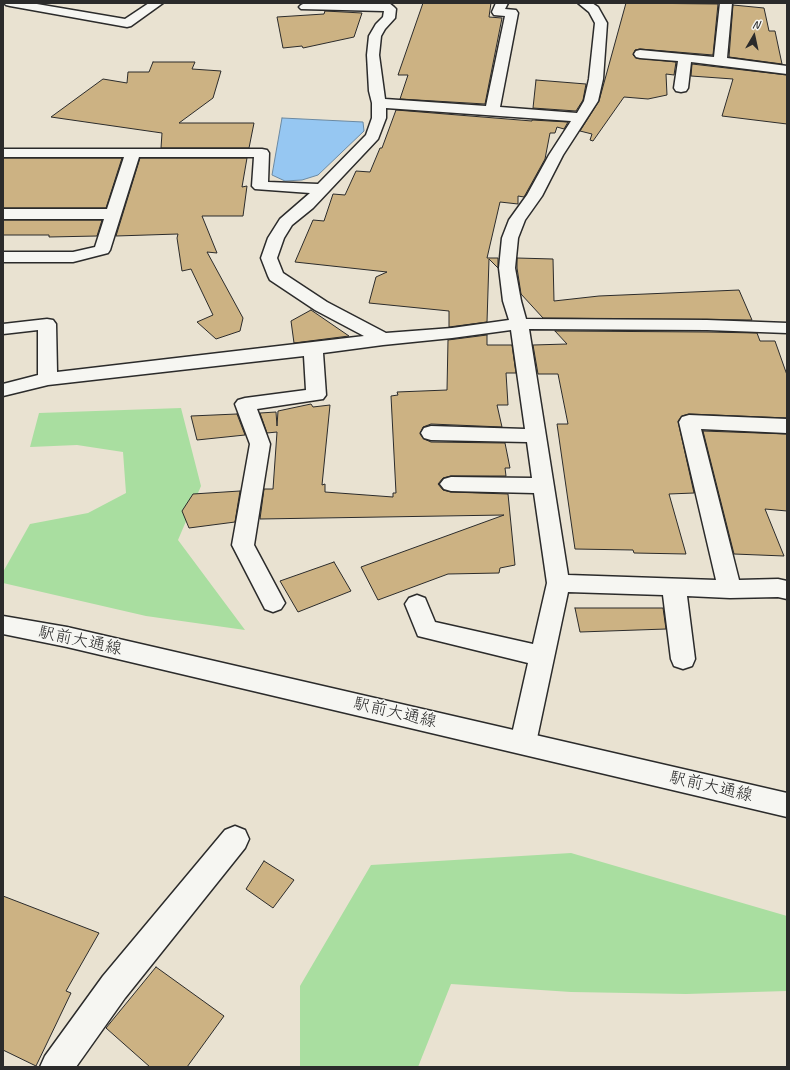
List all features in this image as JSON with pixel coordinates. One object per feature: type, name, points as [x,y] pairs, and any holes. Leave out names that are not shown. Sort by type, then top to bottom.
[{"type":"street","points":[[10,3],[55,12],[127,23],[157,3]]},
{"type":"street","points":[[55,12],[69,3]]},
{"type":"street","points":[[492,112],[512,13],[498,12],[502,3]]},
{"type":"street","points":[[523,743],[558,583],[519,324],[512,301],[506,268],[510,238],[517,220],[534,196],[556,155],[591,101],[596,79],[601,23],[594,10],[584,3]]},
{"type":"street","points":[[720,61],[726,3]]},
{"type":"street","points":[[305,7],[384,5],[390,9],[389,18],[375,36],[373,55],[376,91],[379,103],[379,118],[373,136],[307,205],[286,222],[276,238],[268,258],[276,276],[321,306],[383,339]]},
{"type":"street","points":[[8,16],[25,6]]},
{"type":"street","points":[[640,54],[720,61],[787,70]]},
{"type":"street","points":[[681,88],[685,58]]},
{"type":"street","points":[[379,103],[580,117]]},
{"type":"street","points":[[3,153],[262,153],[260,186],[323,189]]},
{"type":"street","points":[[3,257],[73,257],[102,250],[133,154]]},
{"type":"street","points":[[3,214],[114,214]]},
{"type":"street","points":[[3,329],[47,324],[48,379]]},
{"type":"street","points":[[3,390],[48,379],[519,324],[707,325],[787,328]]},
{"type":"street","points":[[273,603],[243,545],[260,444],[245,404],[316,395],[312,349]]},
{"type":"street","points":[[730,589],[689,422],[787,426]]},
{"type":"street","points":[[431,433],[536,436]]},
{"type":"street","points":[[451,484],[543,486]]},
{"type":"street","points":[[558,583],[730,589],[778,588],[787,590]]},
{"type":"street","points":[[674,587],[683,659]]},
{"type":"street","points":[[417,604],[426,629],[542,656]]},
{"type":"street","name":"駅前大通線","points":[[3,625],[67,637],[787,805]]},
{"type":"street","points":[[56,1067],[114,987],[235,839]]},
{"type":"green space","points":[[181,408],[201,486],[178,540],[245,630],[146,616],[3,583],[3,572],[30,524],[88,513],[126,493],[123,452],[77,445],[30,447],[39,413]]},
{"type":"green space","points":[[571,853],[787,916],[787,991],[686,994],[571,992],[451,984],[418,1067],[300,1067],[300,986],[371,865]]},
{"type":"water","points":[[282,118],[363,122],[364,131],[318,175],[302,180],[285,181],[272,175]]},
{"type":"building","points":[[423,3],[491,3],[489,17],[502,18],[485,104],[400,99],[408,75],[398,75]]},
{"type":"building","points":[[626,3],[718,4],[713,55],[640,49],[635,50],[633,55],[636,58],[676,62],[674,75],[666,74],[667,95],[648,99],[624,97],[593,141],[590,140],[592,134],[580,131],[599,101]]},
{"type":"building","points":[[733,5],[764,8],[769,31],[775,31],[782,64],[729,57]]},
{"type":"building","points":[[325,11],[362,13],[354,37],[303,48],[302,46],[283,48],[277,17],[324,14]]},
{"type":"building","points":[[153,62],[195,62],[192,69],[221,71],[213,98],[179,123],[254,123],[249,148],[161,148],[162,133],[51,117],[103,79],[127,83],[128,72],[149,72]]},
{"type":"building","points":[[692,64],[787,75],[787,124],[722,116],[733,79],[691,76]]},
{"type":"building","points":[[536,80],[586,84],[583,100],[576,111],[533,108]]},
{"type":"building","points":[[396,110],[532,121],[568,122],[564,129],[557,127],[555,133],[550,133],[545,159],[524,197],[518,196],[518,204],[500,202],[487,258],[498,258],[498,268],[489,259],[487,322],[449,327],[449,311],[369,303],[376,277],[387,272],[295,262],[313,220],[324,221],[333,194],[345,195],[356,171],[370,172],[380,148],[382,148]]},
{"type":"building","points":[[3,158],[122,158],[106,208],[3,208]]},
{"type":"building","points":[[140,158],[247,158],[242,187],[247,186],[243,216],[202,216],[217,253],[207,252],[243,318],[240,331],[216,339],[197,322],[213,315],[191,269],[182,271],[177,238],[178,234],[116,236]]},
{"type":"building","points":[[3,220],[102,220],[97,236],[49,237],[49,235],[3,235]]},
{"type":"building","points":[[517,258],[553,259],[554,301],[599,296],[739,290],[752,320],[543,318],[521,294]]},
{"type":"building","points":[[311,310],[349,336],[294,343],[291,321]]},
{"type":"building","points":[[555,331],[757,333],[760,341],[775,341],[787,375],[787,418],[689,414],[682,416],[678,421],[694,493],[669,494],[686,554],[634,553],[633,550],[575,549],[557,424],[568,424],[558,374],[538,374],[533,345],[567,344]]},
{"type":"building","points":[[487,335],[487,345],[512,345],[516,373],[506,373],[508,405],[497,405],[502,427],[431,424],[423,427],[420,434],[424,439],[431,442],[505,443],[510,468],[505,468],[506,476],[451,476],[443,478],[438,484],[443,490],[451,492],[508,494],[515,565],[500,568],[499,573],[448,574],[378,600],[361,567],[504,515],[260,519],[264,489],[273,489],[277,432],[267,433],[260,413],[276,412],[277,426],[278,411],[311,404],[313,407],[330,405],[322,485],[325,484],[325,492],[393,497],[393,493],[396,493],[391,396],[398,395],[397,392],[447,390],[448,340]]},
{"type":"building","points":[[237,414],[245,435],[197,440],[191,416]]},
{"type":"building","points":[[703,431],[787,434],[787,511],[765,509],[784,556],[734,554]]},
{"type":"building","points":[[240,491],[235,522],[189,528],[182,511],[193,494]]},
{"type":"building","points":[[334,562],[351,591],[298,612],[280,581]]},
{"type":"building","points":[[575,608],[663,608],[666,629],[580,632]]},
{"type":"building","points":[[264,861],[294,880],[273,908],[246,889]]},
{"type":"building","points":[[3,896],[99,933],[66,991],[71,993],[36,1066],[3,1050]]},
{"type":"building","points":[[156,967],[224,1016],[187,1067],[150,1067],[106,1028]]}]
